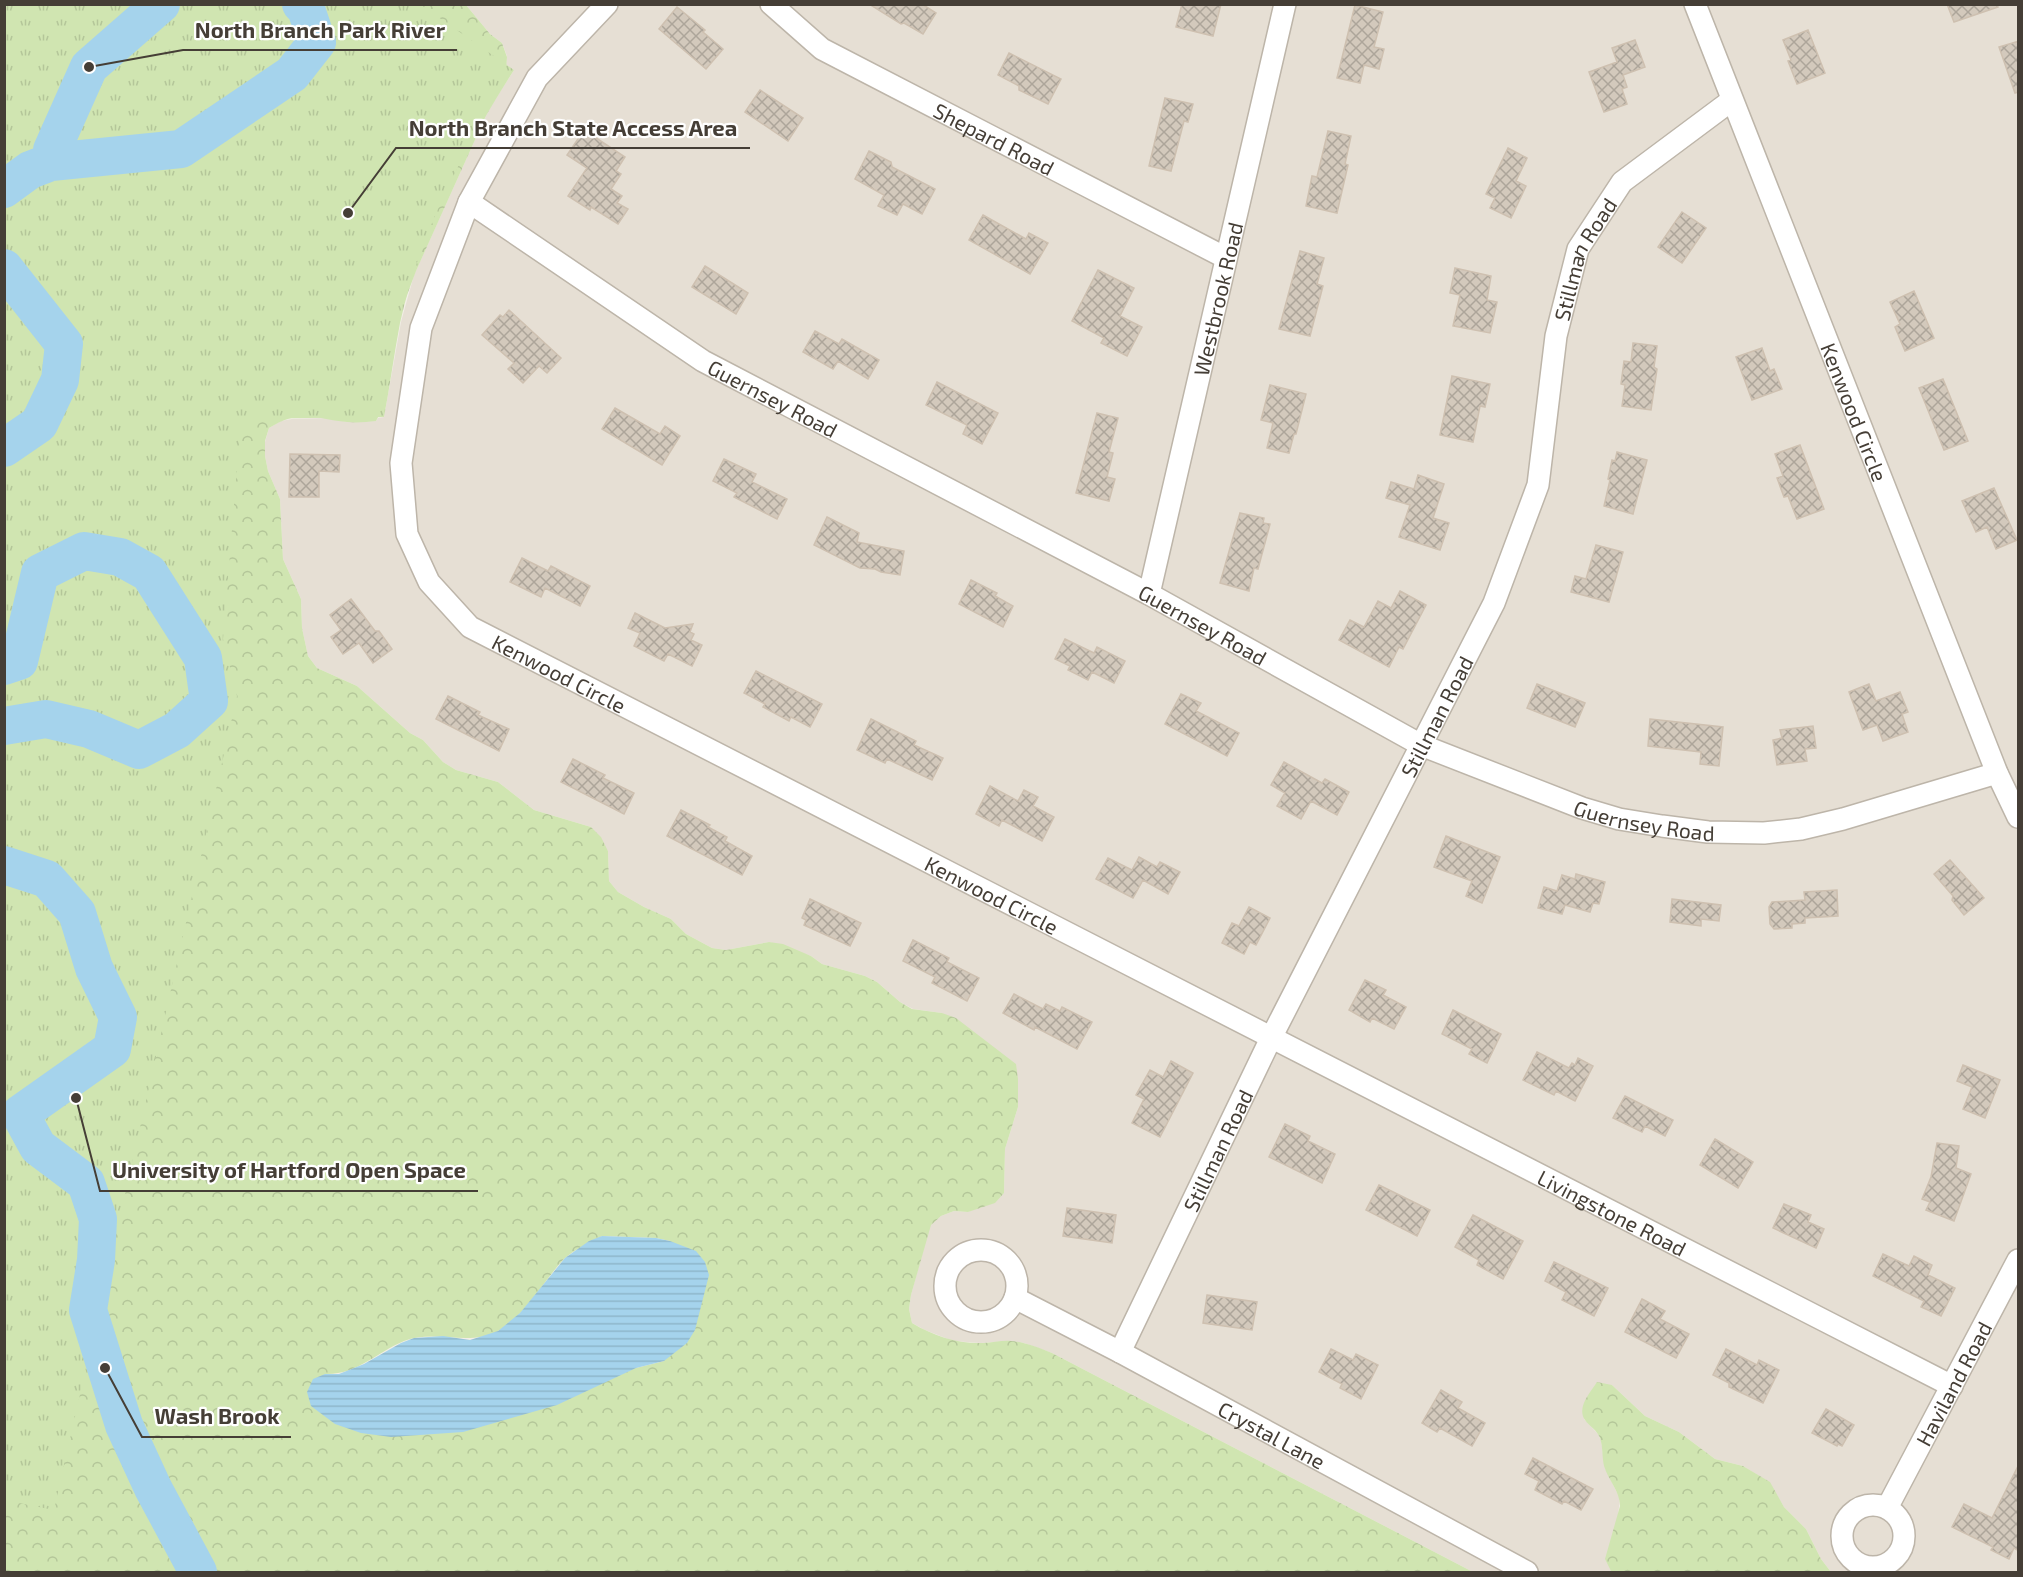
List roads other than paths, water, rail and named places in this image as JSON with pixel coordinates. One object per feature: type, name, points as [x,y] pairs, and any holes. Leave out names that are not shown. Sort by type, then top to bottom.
[{"type":"street","name":"Kenwood Circle","points":[[607,4],[537,78],[469,202],[421,328],[401,463],[407,534],[429,582],[470,627],[1272,1036]]},
{"type":"street","name":"Shepard Road","points":[[771,4],[822,49],[1226,258]]},
{"type":"street","name":"Westbrook Road","points":[[1149,594],[1285,4]]},
{"type":"street","name":"Kenwood Circle","points":[[1695,4],[1997,773],[2019,817]]},
{"type":"street","name":"Stillman Road","points":[[1120,1352],[1272,1036],[1494,603],[1538,485],[1556,336],[1578,249],[1622,182],[1731,99]]},
{"type":"street","name":"Guernsey Road","points":[[469,202],[703,361],[1149,594],[1421,745],[1582,808],[1619,819],[1708,832],[1764,833],[1801,829],[1843,819],[1997,773]]},
{"type":"street","name":"Livingstone Road","points":[[1272,1036],[1952,1386]]},
{"type":"street","name":"Haviland Road","points":[[1887,1508],[2019,1260]]},
{"type":"street","name":"Crystal Lane","points":[[1015,1298],[1120,1352],[1527,1572]]},
{"type":"water","points":[[602,1236],[656,1238],[670,1241],[696,1251],[705,1262],[709,1275],[695,1330],[687,1343],[664,1361],[636,1368],[557,1405],[463,1432],[391,1437],[361,1433],[335,1424],[311,1406],[307,1392],[313,1379],[325,1374],[339,1374],[364,1364],[401,1343],[414,1338],[443,1336],[470,1340],[498,1331],[520,1313],[565,1258],[589,1241]]},
{"type":"waterway","points":[[51,162],[52,150],[89,67],[161,4]]},
{"type":"waterway","points":[[4,189],[30,170],[51,162],[181,149],[292,74],[317,42],[306,9],[301,4]]},
{"type":"waterway","points":[[4,268],[64,344],[60,380],[39,424],[4,448]]},
{"type":"waterway","points":[[4,666],[19,661],[40,573],[84,551],[120,557],[149,573],[203,658],[209,701],[177,730],[139,750],[89,729],[46,719],[4,726]]},
{"type":"waterway","points":[[4,865],[47,879],[77,913],[94,968],[118,1017],[112,1049],[20,1114],[38,1147],[86,1183],[98,1219],[96,1260],[88,1310],[124,1425],[153,1488],[198,1572]]},
{"type":"waterway","points":[[4,1117],[20,1114]]},
{"type":"place","name":"North Branch Park River","points":[[89,67]]},
{"type":"place","name":"North Branch State Access Area","points":[[348,213]]},
{"type":"place","name":"University of Hartford Open Space","points":[[76,1098]]},
{"type":"place","name":"Wash Brook","points":[[105,1368]]}]
